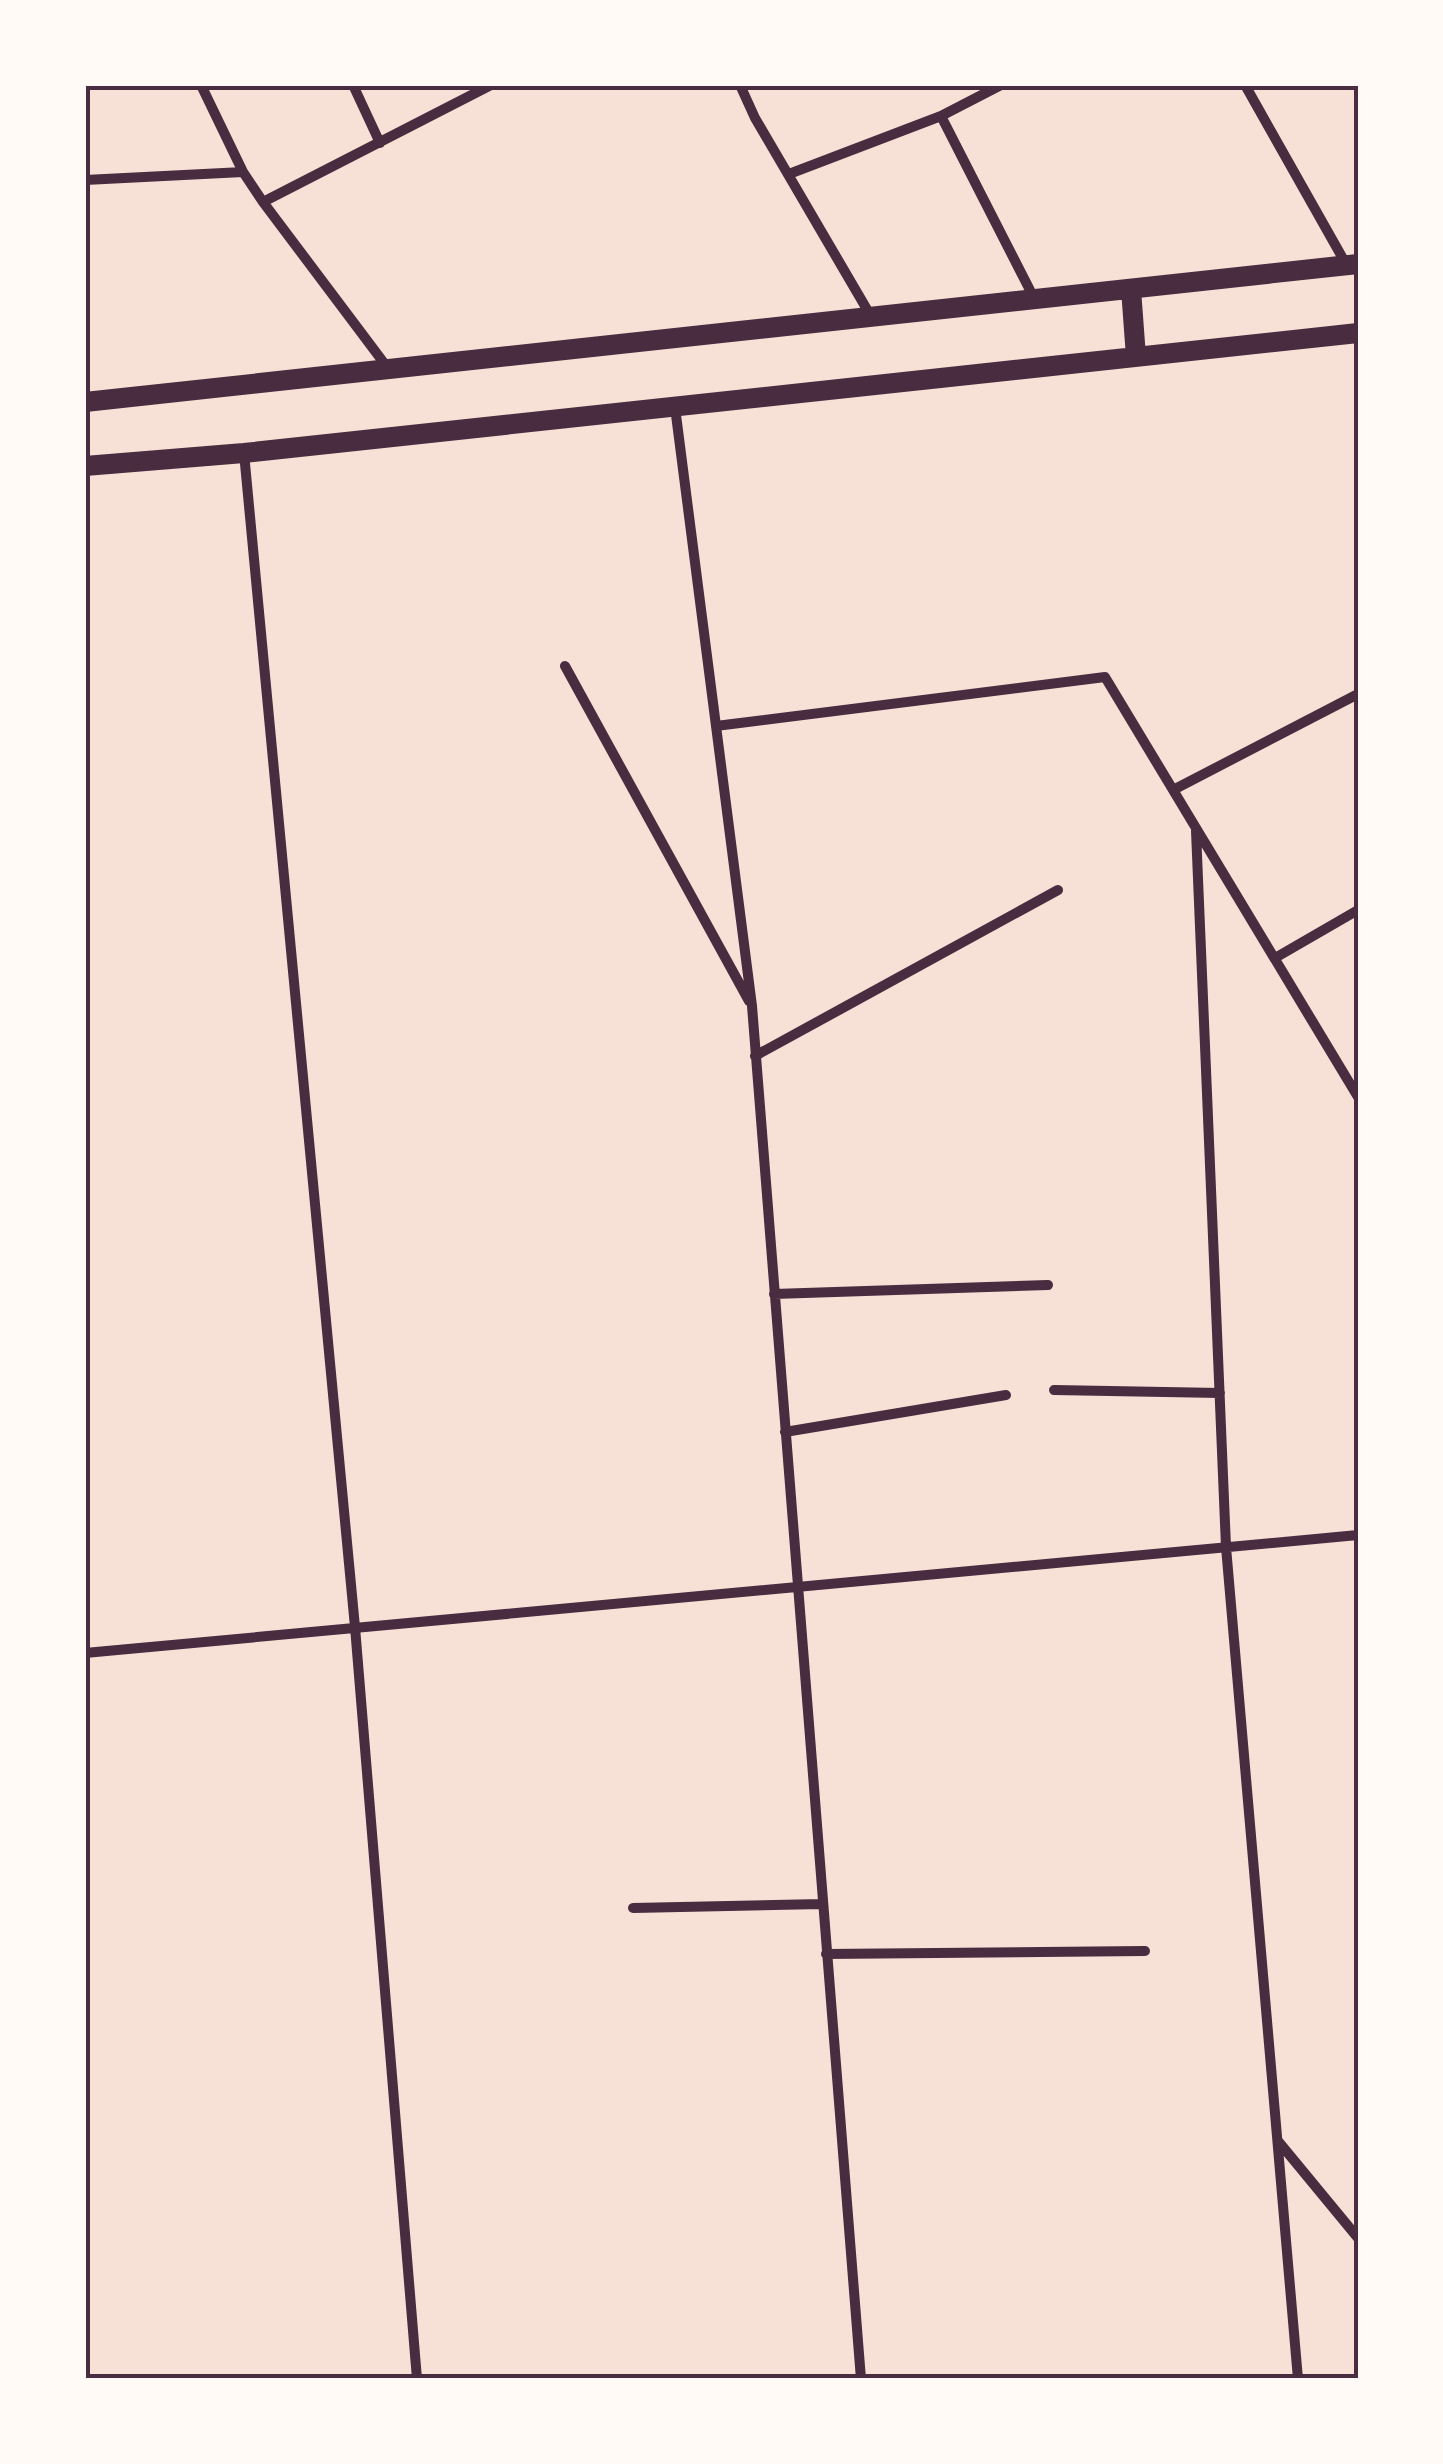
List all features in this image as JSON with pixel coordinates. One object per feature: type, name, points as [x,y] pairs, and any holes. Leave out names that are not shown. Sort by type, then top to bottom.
[{"type":"main road","points":[[85,402],[1352,264]]},
{"type":"main road","points":[[1131,288],[1136,357]]},
{"type":"main road","points":[[85,466],[244,453],[1358,333]]},
{"type":"street","points":[[202,85],[243,172],[262,202],[389,370]]},
{"type":"street","points":[[353,85],[380,143]]},
{"type":"street","points":[[262,202],[491,85]]},
{"type":"street","points":[[740,85],[755,118],[873,319]]},
{"type":"street","points":[[790,174],[941,116],[1001,85]]},
{"type":"street","points":[[1244,85],[1352,264]]},
{"type":"street","points":[[941,116],[1034,299]]},
{"type":"street","points":[[85,180],[243,172]]},
{"type":"street","points":[[675,407],[752,1006],[862,2379]]},
{"type":"street","points":[[244,453],[355,1628],[417,2379]]},
{"type":"street","points":[[565,666],[752,1006]]},
{"type":"street","points":[[716,726],[1104,677],[1358,1097]]},
{"type":"street","points":[[1173,790],[1358,694]]},
{"type":"street","points":[[1196,831],[1226,1547],[1298,2379]]},
{"type":"street","points":[[756,1056],[1058,890]]},
{"type":"street","points":[[1274,958],[1358,910]]},
{"type":"street","points":[[774,1294],[1048,1285]]},
{"type":"street","points":[[1054,1390],[1220,1393]]},
{"type":"street","points":[[784,1432],[1006,1394]]},
{"type":"street","points":[[85,1652],[1358,1535]]},
{"type":"street","points":[[632,1908],[822,1904]]},
{"type":"street","points":[[826,1954],[1145,1951]]},
{"type":"street","points":[[1277,2140],[1358,2238]]}]
